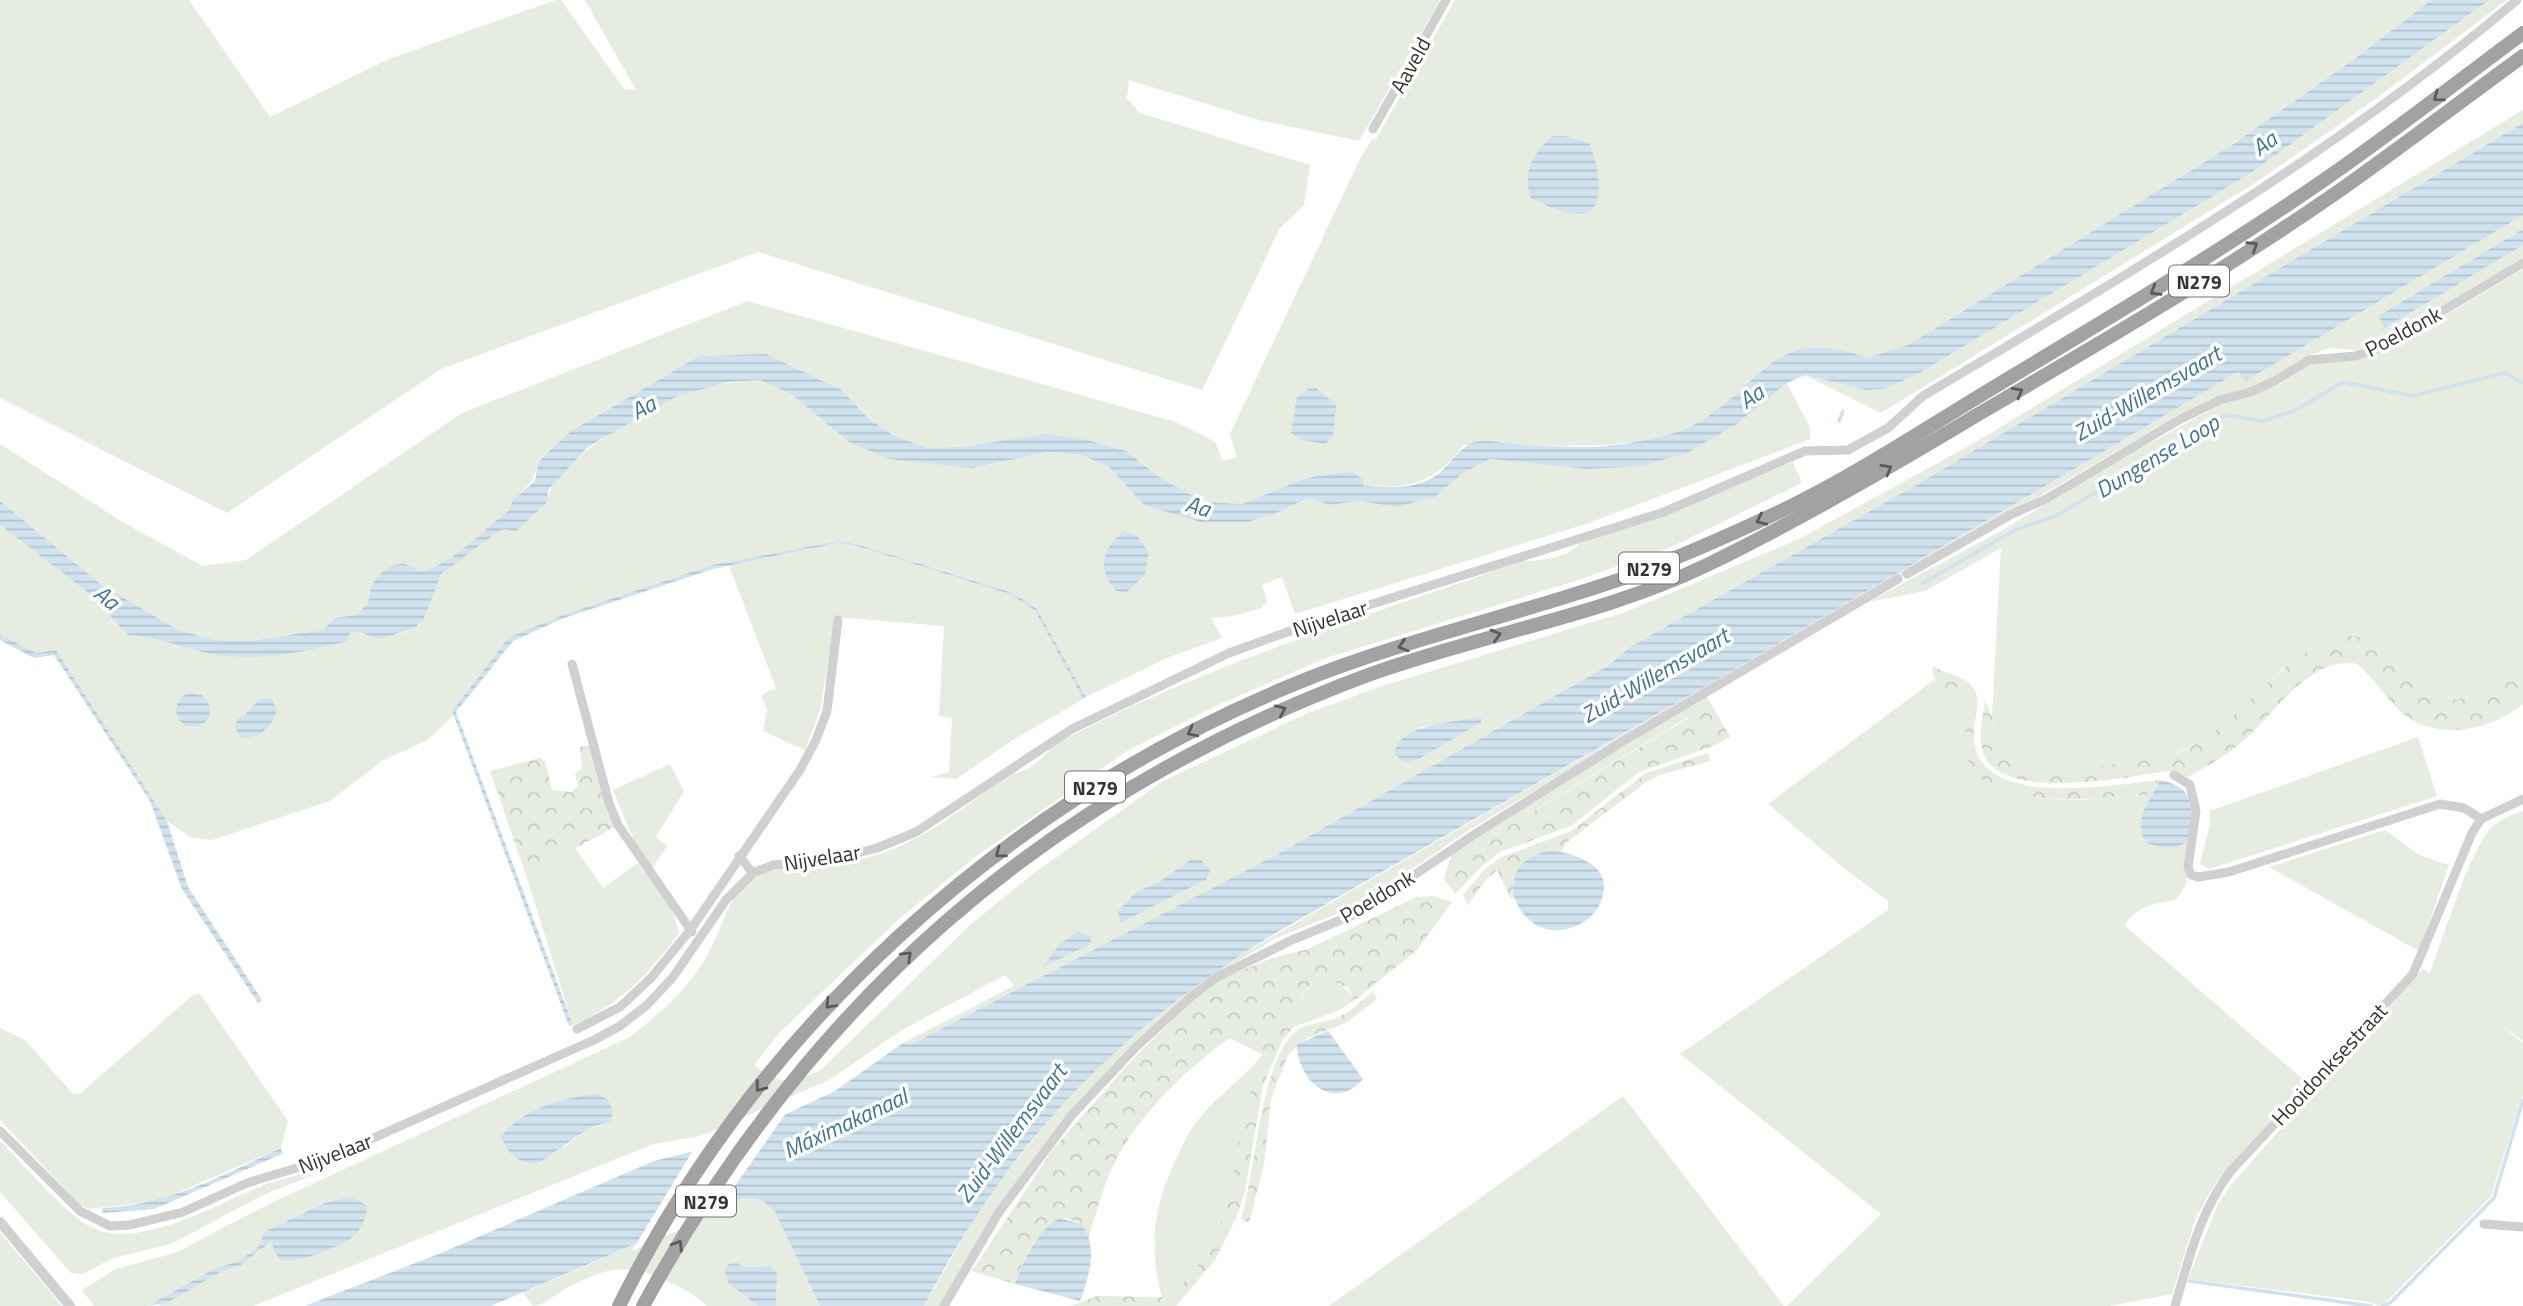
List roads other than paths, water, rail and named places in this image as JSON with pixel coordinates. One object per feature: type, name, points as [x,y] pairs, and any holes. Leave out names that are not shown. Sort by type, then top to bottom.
[{"type":"highway","name":"N279","points":[[2492,56],[2523,28]]},
{"type":"highway","name":"N279","points":[[620,1306],[679,1199],[787,1051],[862,971],[950,893],[1049,817],[1157,750],[1296,683],[1370,656],[1618,580],[1690,552],[1823,490],[2233,240],[2345,165],[2523,33]]},
{"type":"highway","name":"N279","points":[[643,1306],[716,1184],[775,1102],[842,1022],[928,936],[985,888],[1063,830],[1160,769],[1304,700],[1376,672],[1688,574],[1790,525],[2098,345],[2335,194],[2523,55]]},
{"type":"street","name":"Aaveld","points":[[1373,129],[1446,0]]},
{"type":"street","name":"Nijvelaar","points":[[0,1131],[80,1211],[95,1221],[110,1226],[149,1222],[183,1212],[247,1183],[326,1159],[594,1040],[620,1026],[647,1005],[698,943],[726,900],[753,873],[772,865],[835,859],[877,848],[916,832],[1072,729],[1229,653],[1318,621],[1664,512],[1805,451],[1848,450],[1888,428],[1921,397],[2151,260],[2276,181],[2436,65],[2517,0]]},
{"type":"street","name":"Poeldonk","points":[[944,1306],[999,1212],[1072,1115],[1136,1047],[1217,977],[1294,939],[1358,913],[1475,834],[1614,747],[1903,576],[2010,515],[2046,499],[2179,420],[2220,400],[2276,381],[2309,360],[2354,356],[2382,347],[2523,263]]},
{"type":"street","points":[[577,1029],[620,1007],[652,978],[691,929],[800,770],[827,712],[838,620]]},
{"type":"street","points":[[572,664],[609,803],[618,825],[698,943]]},
{"type":"street","points":[[2174,775],[2189,785],[2196,811],[2188,867],[2191,874],[2198,877],[2229,872],[2440,804],[2464,808],[2481,819],[2523,799]]},
{"type":"street","name":"Hooidonksestraat","points":[[2175,1306],[2199,1226],[2214,1194],[2413,974],[2433,932],[2458,863],[2481,819]]},
{"type":"street","points":[[739,856],[753,873]]},
{"type":"street","points":[[0,1222],[70,1306]]},
{"type":"street","points":[[2484,1224],[2523,1227]]},
{"type":"water","name":"Aa","points":[[2431,0],[2489,0],[2251,173],[1918,374],[1884,389],[1866,390],[1805,375],[1787,383],[1735,425],[1687,453],[1641,466],[1585,469],[1490,459],[1463,473],[1435,497],[1397,507],[1358,501],[1330,505],[1308,498],[1274,514],[1247,522],[1201,522],[1144,505],[1110,468],[1082,455],[1047,452],[972,468],[890,459],[849,442],[791,394],[760,380],[728,382],[678,396],[587,448],[548,490],[547,502],[516,531],[504,529],[495,534],[441,574],[423,621],[413,629],[379,639],[359,632],[350,633],[346,642],[297,652],[246,657],[212,654],[128,635],[90,594],[0,525],[0,501],[102,585],[178,630],[215,640],[249,641],[323,630],[335,618],[357,615],[368,602],[372,585],[387,569],[406,564],[418,571],[429,569],[453,556],[509,510],[513,500],[535,481],[538,462],[571,431],[699,356],[766,354],[842,390],[869,419],[893,435],[928,448],[970,446],[1045,434],[1084,439],[1127,451],[1156,475],[1204,502],[1242,504],[1306,478],[1351,471],[1362,479],[1364,486],[1398,487],[1416,484],[1439,473],[1466,446],[1481,441],[1593,447],[1647,440],[1682,430],[1708,416],[1766,367],[1785,355],[1807,348],[1834,348],[1867,358],[1910,344],[2232,145],[2353,60]]},
{"type":"water","points":[[2523,123],[2523,215],[2246,381],[2238,372],[1713,682],[1274,934],[1217,971],[1116,1051],[1030,1142],[957,1247],[924,1306],[820,1306],[775,1212],[763,1202],[751,1198],[740,1199],[491,1306],[305,1306],[441,1253],[654,1161],[698,1150],[771,1121],[835,1091],[903,1043],[912,1044],[1278,854],[1609,665],[1630,647],[1923,481]]},
{"type":"water","points":[[1553,136],[1565,136],[1589,143],[1595,158],[1599,189],[1594,207],[1589,212],[1577,214],[1531,198],[1528,179],[1531,163]]},
{"type":"water","points":[[2523,229],[2523,245],[2385,328],[2378,316]]},
{"type":"water","points":[[1316,388],[1336,405],[1333,436],[1325,444],[1301,440],[1291,433],[1297,397],[1308,389]]},
{"type":"water","points":[[1123,531],[1137,536],[1149,552],[1145,574],[1127,592],[1116,591],[1104,567],[1106,552]]},
{"type":"water","points":[[837,541],[857,544],[1013,593],[1037,609],[1086,697],[1083,699],[1035,611],[1012,595],[857,546],[838,543],[713,569],[564,618],[513,641],[456,712],[573,1025],[569,1026],[452,711],[509,637],[563,615],[712,565]]},
{"type":"water","points":[[0,634],[36,653],[56,650],[167,821],[188,887],[262,1000],[258,1003],[182,889],[150,801],[54,655],[34,658],[0,640]]},
{"type":"water","points":[[193,693],[205,698],[210,710],[205,722],[193,727],[181,722],[176,710],[181,698]]},
{"type":"water","points":[[261,698],[272,699],[277,711],[274,717],[260,734],[241,738],[235,727],[238,718],[245,715]]},
{"type":"water","points":[[1481,716],[1481,722],[1419,759],[1404,762],[1395,754],[1398,744],[1417,730]]},
{"type":"water","points":[[2160,780],[2181,788],[2190,801],[2190,840],[2173,847],[2146,843],[2142,835],[2144,811]]},
{"type":"water","points":[[1555,850],[1582,859],[1597,869],[1604,885],[1602,899],[1594,913],[1585,921],[1563,930],[1543,928],[1528,918],[1517,904],[1513,887],[1517,871],[1531,857]]},
{"type":"water","points":[[1192,859],[1200,859],[1210,870],[1207,879],[1120,923],[1118,911],[1136,892],[1159,882]]},
{"type":"water","points":[[1078,932],[1092,936],[1090,944],[1043,967],[1060,944]]},
{"type":"water","points":[[1328,1031],[1363,1079],[1352,1089],[1340,1093],[1319,1088],[1310,1080],[1299,1057],[1297,1044]]},
{"type":"water","points":[[598,1094],[608,1100],[613,1111],[610,1122],[591,1127],[537,1164],[514,1156],[507,1149],[501,1137],[520,1119],[545,1106]]},
{"type":"water","points":[[281,1148],[282,1154],[154,1209],[103,1213],[102,1208],[149,1202],[194,1187]]},
{"type":"water","points":[[351,1196],[367,1206],[367,1210],[360,1228],[344,1242],[317,1254],[288,1261],[278,1257],[271,1242],[241,1265],[220,1272],[167,1303],[147,1306],[216,1268],[239,1261],[259,1246],[264,1232],[324,1203]]},
{"type":"water","points":[[1059,1218],[1081,1224],[1090,1242],[1091,1262],[1080,1301],[1015,1284],[1032,1247],[1044,1231]]},
{"type":"water","points":[[737,1263],[744,1267],[771,1266],[777,1273],[776,1306],[758,1306],[729,1284],[724,1270],[729,1264]]},
{"type":"waterway","name":"Dungense Loop","points":[[1923,583],[2015,530],[2056,516],[2226,415],[2263,421],[2294,411],[2343,382],[2413,396],[2505,373],[2523,383]]},
{"type":"waterway","name":"Dungense Loop","points":[[1839,421],[1843,411]]},
{"type":"waterway","points":[[2382,1306],[2390,1303],[2494,1198],[2523,1100]]},
{"type":"waterway","points":[[2189,1281],[2371,1306]]},
{"type":"water label","name":"Zuid-Willemsvaart","points":[[2147,393]]},
{"type":"water label","name":"Zuid-Willemsvaart","points":[[1655,675]]},
{"type":"water label","name":"Máximakanaal","points":[[845,1123]]},
{"type":"water label","name":"Zuid-Willemsvaart","points":[[1011,1133]]}]
